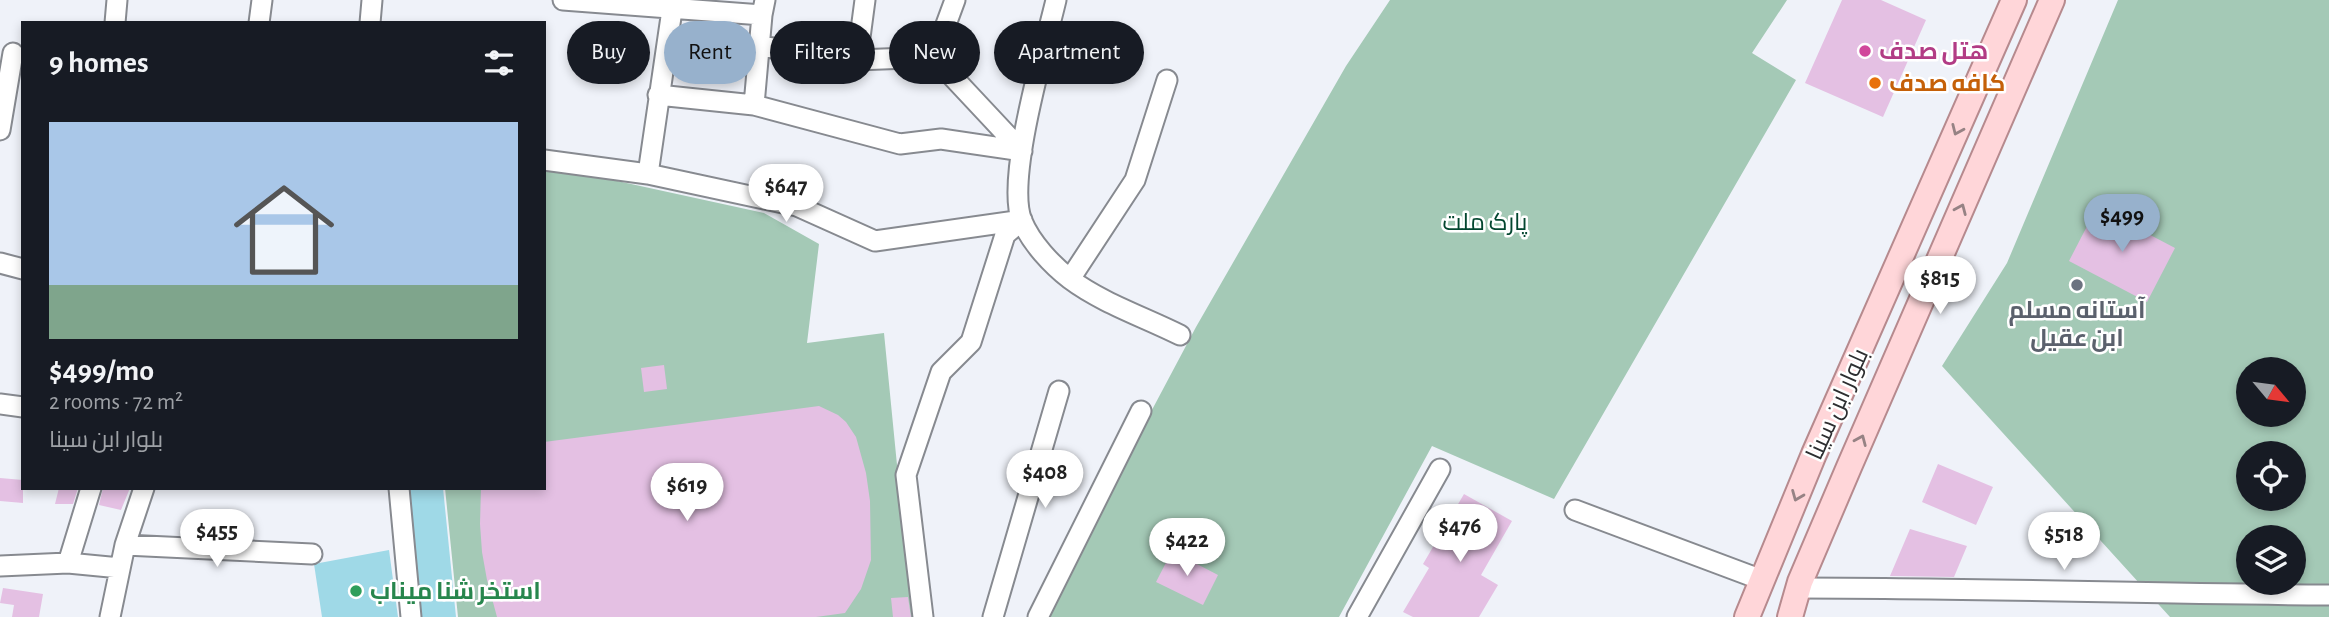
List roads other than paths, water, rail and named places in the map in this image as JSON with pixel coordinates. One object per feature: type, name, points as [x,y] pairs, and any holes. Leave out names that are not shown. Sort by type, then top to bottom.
[{"type":"main road","name":"بلوار ابن سینا","points":[[1747,617],[1814,454],[2014,0]]},
{"type":"main road","name":"بلوار ابن سینا","points":[[1790,617],[1799,588],[1849,467],[2052,0]]},
{"type":"street","points":[[115,21],[117,0]]},
{"type":"street","points":[[259,21],[262,0]]},
{"type":"street","points":[[370,21],[372,0]]},
{"type":"street","points":[[563,0],[672,10],[763,8],[754,105]]},
{"type":"street","points":[[862,21],[865,0]]},
{"type":"street","points":[[948,21],[956,0]]},
{"type":"street","points":[[1056,0],[1022,151],[1018,183],[1022,220],[1051,262],[1070,279],[1180,335]]},
{"type":"street","points":[[648,174],[672,10]]},
{"type":"street","points":[[760,46],[770,47]]},
{"type":"street","points":[[0,130],[12,53]]},
{"type":"street","points":[[1070,279],[1135,180],[1167,80]]},
{"type":"street","points":[[959,84],[1022,151]]},
{"type":"street","points":[[658,95],[754,105],[900,144],[941,139],[1022,151]]},
{"type":"street","points":[[546,160],[648,174],[797,206],[875,242],[1022,220]]},
{"type":"street","points":[[923,617],[906,475],[941,372],[971,342],[1005,235],[1022,220]]},
{"type":"street","points":[[0,263],[21,268]]},
{"type":"street","points":[[993,617],[1059,391]]},
{"type":"street","points":[[0,404],[21,407]]},
{"type":"street","points":[[1038,617],[1141,411]]},
{"type":"street","points":[[1357,617],[1440,469]]},
{"type":"street","points":[[68,564],[90,490]]},
{"type":"street","points":[[110,617],[125,545],[143,490]]},
{"type":"street","points":[[399,490],[411,617]]},
{"type":"street","points":[[1575,510],[1762,580]]},
{"type":"street","points":[[125,545],[312,554]]},
{"type":"street","points":[[0,566],[68,564],[120,568]]},
{"type":"street","points":[[1799,588],[2329,595]]},
{"type":"water","points":[[404,490],[443,490],[456,617],[416,617]]},
{"type":"water","name":"استخر شنا میناب","points":[[389,550],[398,617],[322,617],[314,564]]},
{"type":"place","name":"هتل صدف","points":[[1865,51]]},
{"type":"place","name":"کافه صدف","points":[[1875,83]]},
{"type":"place","name":"آستانه مسلم ابن عقیل","points":[[2077,285]]},
{"type":"place","name":"استخر شنا میناب","points":[[356,591]]},
{"type":"park label","name":"پارک ملت","points":[[1485,222]]}]
